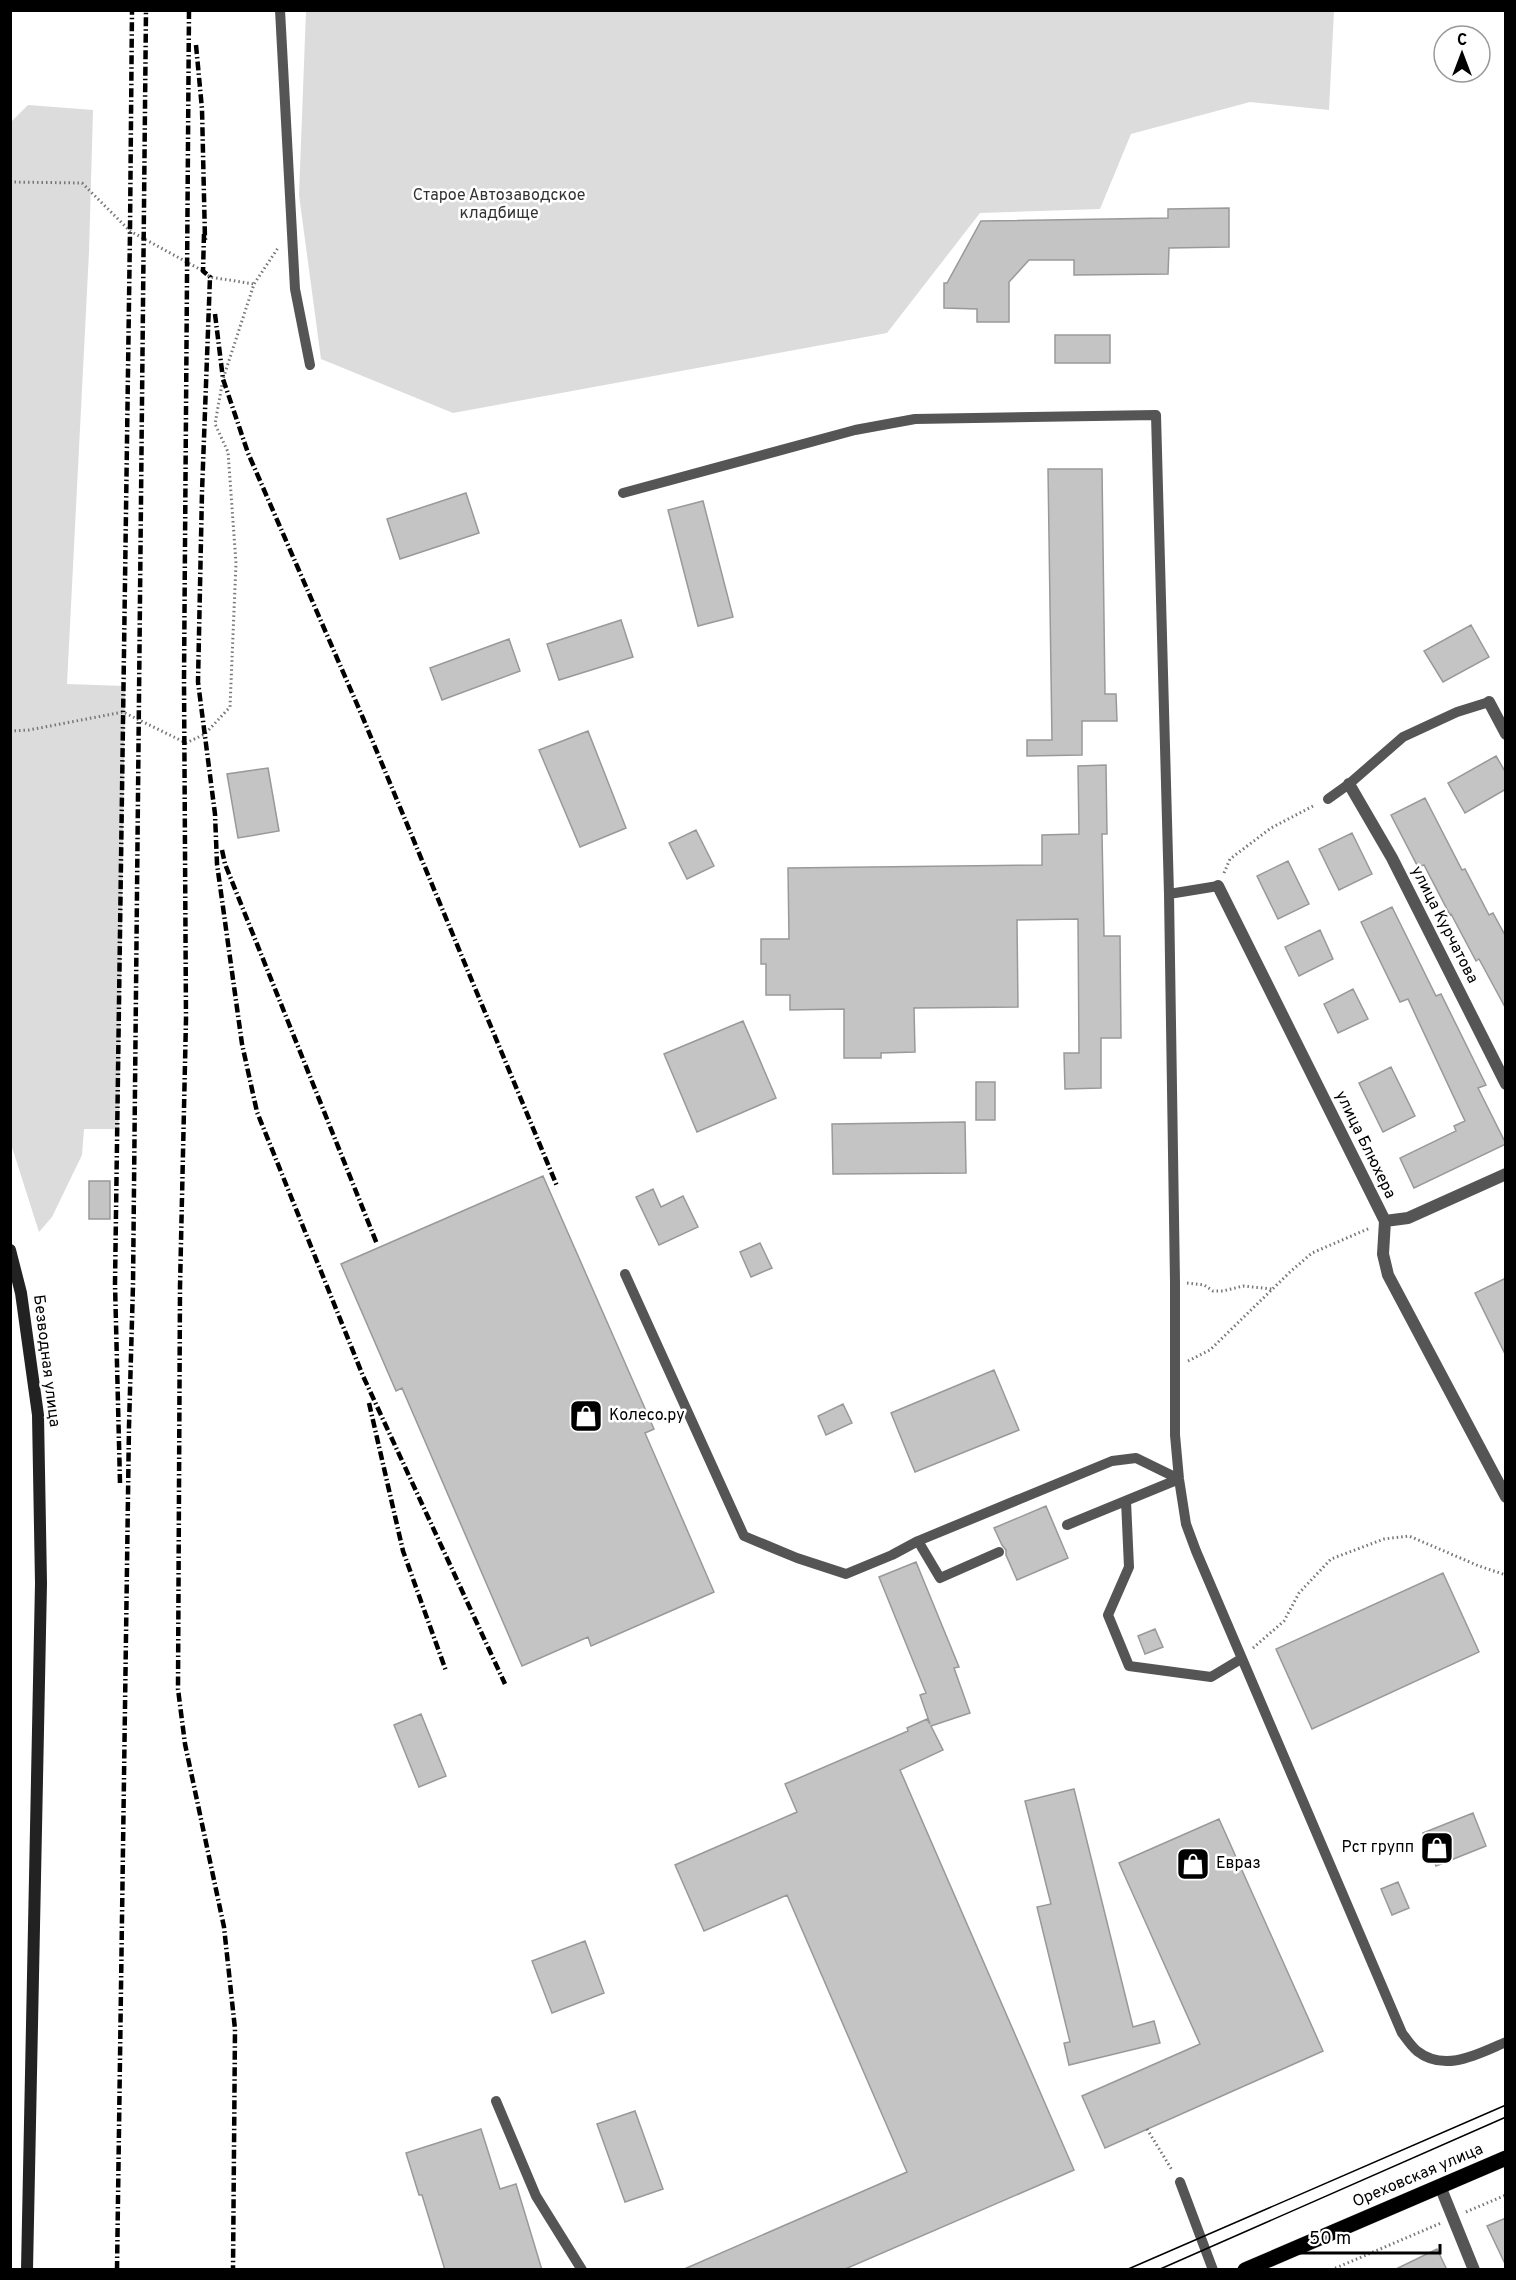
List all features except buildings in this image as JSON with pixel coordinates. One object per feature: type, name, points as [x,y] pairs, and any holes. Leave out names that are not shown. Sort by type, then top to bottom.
[{"type":"main road","name":"Безводная улица","points":[[10,1250],[21,1293],[38,1415],[41,1583],[27,2270]]},
{"type":"main road","name":"Ореховская улица","points":[[1245,2270],[1506,2158]]},
{"type":"street","points":[[1489,702],[1506,734]]},
{"type":"street","name":"улица Курчатова","points":[[1349,784],[1392,858],[1506,1084]]},
{"type":"street","name":"улица Блюхера","points":[[1218,886],[1385,1221],[1383,1254],[1388,1275],[1506,1497]]},
{"type":"street","points":[[1385,1221],[1408,1218],[1506,1174]]},
{"type":"street","points":[[1440,2186],[1474,2270]]},
{"type":"lane","points":[[280,10],[295,289],[310,365]]},
{"type":"lane","points":[[623,493],[855,430],[915,418],[1156,415],[1169,894],[1175,1436],[1186,1524],[1240,1659],[1402,2033],[1417,2051],[1438,2061],[1462,2061],[1506,2042]]},
{"type":"lane","points":[[1328,799],[1404,737],[1457,712],[1489,702]]},
{"type":"lane","points":[[1169,894],[1218,886]]},
{"type":"lane","points":[[625,1274],[744,1536],[797,1558],[846,1574],[892,1555],[918,1541],[1112,1461],[1136,1458],[1179,1479]]},
{"type":"lane","points":[[1067,1525],[1179,1479]]},
{"type":"lane","points":[[1126,1501],[1129,1567],[1108,1615],[1129,1666],[1211,1677],[1240,1659]]},
{"type":"lane","points":[[918,1541],[940,1578],[999,1552]]},
{"type":"lane","points":[[496,2101],[536,2196],[582,2270]]},
{"type":"lane","points":[[1180,2182],[1213,2270]]},
{"type":"path","points":[[10,182],[82,183],[130,231],[210,277],[254,284]]},
{"type":"path","points":[[10,731],[29,730],[123,712],[186,743],[205,734],[230,707],[236,564],[228,452],[215,424],[223,379],[254,284],[292,226]]},
{"type":"path","points":[[1218,886],[1230,859],[1271,828],[1328,799]]},
{"type":"path","points":[[1174,1368],[1210,1350],[1272,1289],[1312,1254],[1385,1221]]},
{"type":"path","points":[[1175,1282],[1204,1285],[1213,1292],[1243,1286],[1272,1289]]},
{"type":"path","points":[[1240,1659],[1284,1621],[1299,1593],[1330,1559],[1384,1539],[1409,1536],[1506,1575]]},
{"type":"path","points":[[1148,2129],[1180,2182]]},
{"type":"path","points":[[1331,2270],[1506,2195]]},
{"type":"green space","name":"Старое Автозаводское кладбище","points":[[306,10],[1334,11],[1329,110],[1250,102],[1131,134],[1100,209],[980,213],[887,333],[453,413],[321,359],[299,195]]},
{"type":"green space","points":[[28,105],[93,110],[89,252],[67,684],[125,686],[119,1129],[84,1129],[82,1155],[52,1217],[39,1232],[10,1141],[10,123]]},
{"type":"tram line","points":[[1126,2270],[1506,2105]]},
{"type":"tram line","points":[[1158,2270],[1506,2117]]},
{"type":"railway","points":[[120,1483],[115,1284],[132,10]]},
{"type":"railway","points":[[117,2270],[133,1285],[146,10]]},
{"type":"railway","points":[[189,10],[184,680],[186,1019],[180,1287],[178,1689],[185,1744],[224,1927],[235,2029],[233,2270]]},
{"type":"railway","points":[[196,45],[202,109],[205,240]]},
{"type":"railway","points":[[204,234],[203,271],[210,277],[198,682],[215,814],[217,864],[242,1044],[257,1112],[363,1376],[505,1684]]},
{"type":"railway","points":[[215,314],[223,379],[248,453],[363,718],[557,1186]]},
{"type":"railway","points":[[222,850],[225,864],[377,1244]]},
{"type":"railway","points":[[369,1403],[403,1551],[446,1671]]},
{"type":"place","name":"Колесо.ру","points":[[586,1416]]},
{"type":"place","name":"Рст групп","points":[[1437,1848]]},
{"type":"place","name":"Евраз","points":[[1193,1864]]}]
